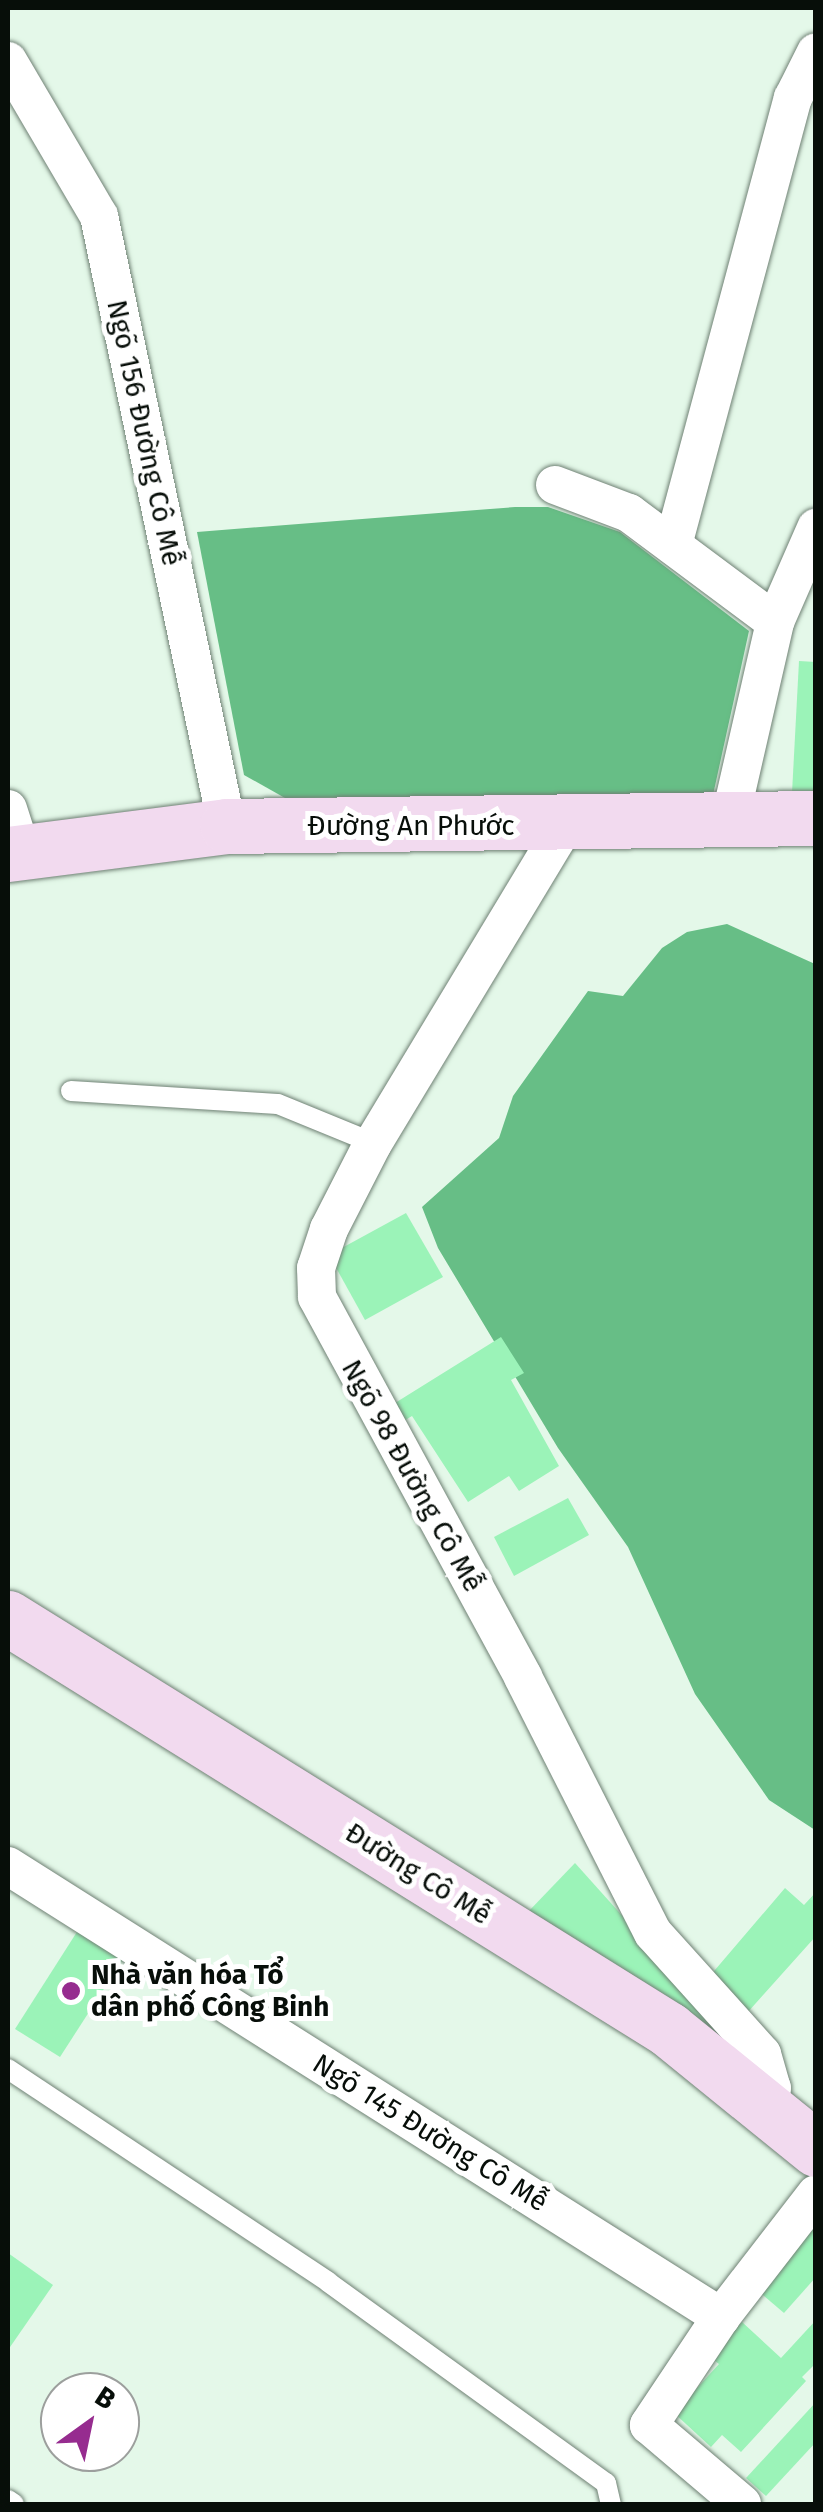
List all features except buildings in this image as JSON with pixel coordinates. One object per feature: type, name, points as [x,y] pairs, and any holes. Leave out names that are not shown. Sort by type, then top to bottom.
[{"type":"street","points":[[673,545],[793,98],[816,52]]},
{"type":"street","name":"Ngõ 156 Đường Cô Mễ","points":[[8,62],[99,216],[227,826]]},
{"type":"street","points":[[556,484],[629,513],[775,622]]},
{"type":"street","points":[[730,818],[775,622],[816,528]]},
{"type":"street","name":"Đường An Phước","points":[[12,839],[227,826],[564,825],[816,818]]},
{"type":"street","name":"Ngõ 98 Đường Cô Mễ","points":[[564,825],[373,1143],[329,1228],[316,1268],[317,1297],[524,1677],[653,1933],[762,2054],[772,2088],[770,2113]]},
{"type":"street","name":"Đường Cô Mễ","points":[[8,1618],[668,2029],[816,2148]]},
{"type":"street","name":"Ngõ 145 Đường Cô Mễ","points":[[8,1866],[721,2317]]},
{"type":"street","points":[[742,2504],[649,2425],[721,2317],[816,2194]]},
{"type":"lane","points":[[71,1091],[278,1104],[373,1143]]},
{"type":"lane","points":[[8,2068],[343,2293],[606,2483],[612,2504]]},
{"type":"lane","points":[[8,2500],[14,2504]]},
{"type":"shaded area","points":[[548,507],[620,532],[749,631],[713,795],[285,798],[244,775],[197,532]]},
{"type":"shaded area","points":[[727,924],[815,964],[815,1830],[769,1800],[695,1694],[628,1547],[558,1448],[438,1248],[422,1207],[499,1138],[513,1096],[588,991],[623,996],[662,948],[687,932]]},
{"type":"place","name":"Nhà văn hóa Tổ dân phố Công Binh","points":[[71,1991]]}]
